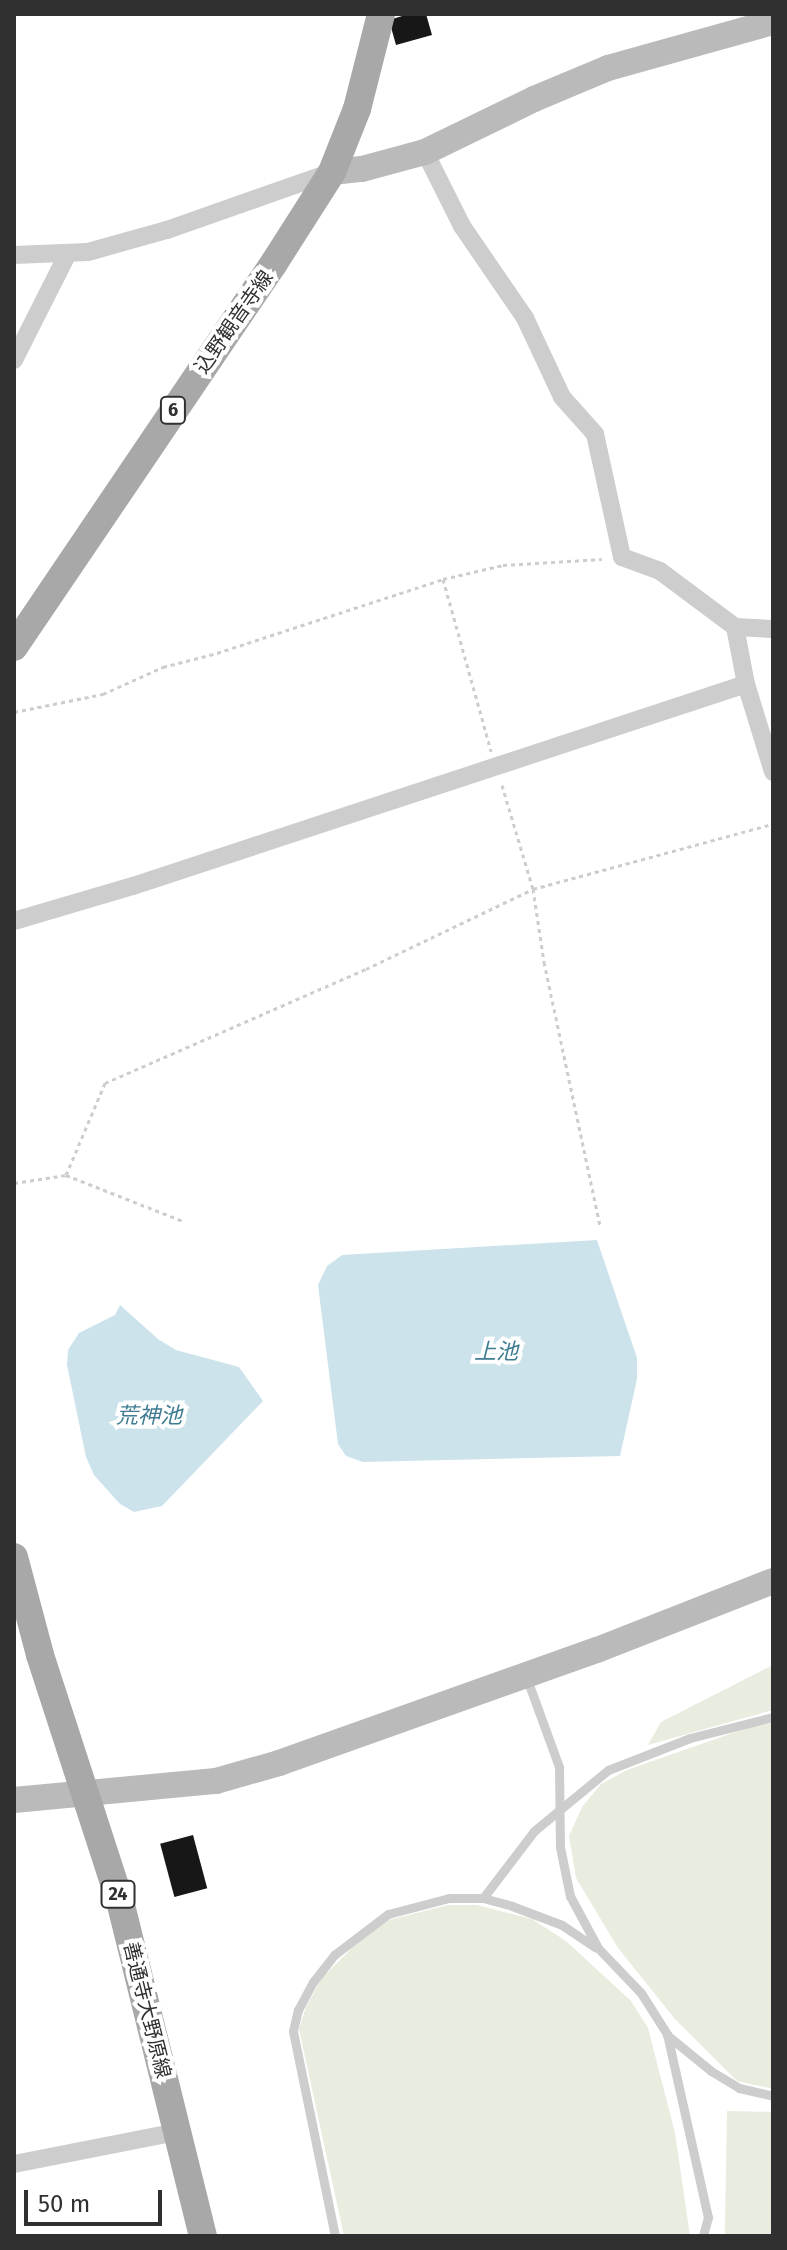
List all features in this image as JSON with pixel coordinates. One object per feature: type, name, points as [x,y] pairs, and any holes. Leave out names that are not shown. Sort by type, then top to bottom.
[{"type":"main road","name":"込野観音寺線","points":[[14,647],[274,263],[332,172],[357,109],[381,14]]},
{"type":"main road","name":"善通寺大野原線","points":[[14,1557],[40,1655],[120,1901],[203,2236]]},
{"type":"street","points":[[14,255],[67,255],[167,230],[332,172],[362,169],[425,152],[534,99],[608,68],[773,22]]},
{"type":"street","points":[[425,152],[462,226],[525,318],[562,397],[595,434],[622,557],[660,571],[735,627],[773,629]]},
{"type":"street","points":[[14,360],[67,255]]},
{"type":"street","points":[[735,627],[746,684],[773,772]]},
{"type":"street","points":[[14,921],[133,886],[746,684]]},
{"type":"street","points":[[14,1800],[216,1781],[279,1763],[525,1675],[773,1581]]},
{"type":"street","points":[[14,2164],[177,2132]]},
{"type":"lane","points":[[525,1675],[559,1767],[560,1847],[570,1896],[598,1948]]},
{"type":"lane","points":[[483,1898],[534,1831],[608,1770],[690,1738],[773,1717]]},
{"type":"lane","points":[[335,2236],[293,2031],[298,2010],[313,1982],[334,1955],[388,1914],[449,1898],[483,1898],[562,1925],[598,1948],[641,1993],[667,2034],[711,2071],[739,2088],[773,2096]]},
{"type":"lane","points":[[667,2034],[708,2217],[703,2236]]},
{"type":"path","points":[[14,712],[103,694],[163,667],[217,653],[443,579],[503,565],[622,557]]},
{"type":"path","points":[[443,579],[533,889],[544,962],[600,1225]]},
{"type":"path","points":[[66,1175],[105,1083],[366,969],[533,889],[773,824]]},
{"type":"path","points":[[14,1183],[66,1175],[183,1221]]},
{"type":"shaded area","points":[[773,1665],[773,1710],[648,1745],[661,1722]]},
{"type":"shaded area","points":[[773,1723],[773,2089],[737,2081],[675,2019],[618,1948],[576,1878],[569,1836],[582,1807],[601,1784],[627,1770],[747,1728]]},
{"type":"shaded area","points":[[448,1905],[477,1905],[532,1919],[566,1941],[631,2001],[648,2028],[675,2133],[690,2236],[344,2236],[299,2029],[306,2007],[322,1978],[362,1938],[389,1920]]},
{"type":"shaded area","points":[[727,2111],[773,2112],[771,2236],[725,2236]]},
{"type":"water","name":"上池","points":[[597,1240],[637,1358],[637,1379],[620,1456],[363,1462],[346,1456],[338,1444],[318,1285],[327,1266],[342,1255]]},
{"type":"water","name":"荒神池","points":[[120,1305],[158,1339],[176,1350],[239,1367],[263,1401],[162,1506],[134,1512],[120,1504],[94,1475],[86,1457],[67,1365],[68,1350],[79,1333],[115,1315]]},
{"type":"building","points":[[409,14],[426,14],[432,35],[396,45],[389,20]]},
{"type":"building","points":[[193,1835],[207,1888],[174,1897],[160,1844]]}]
